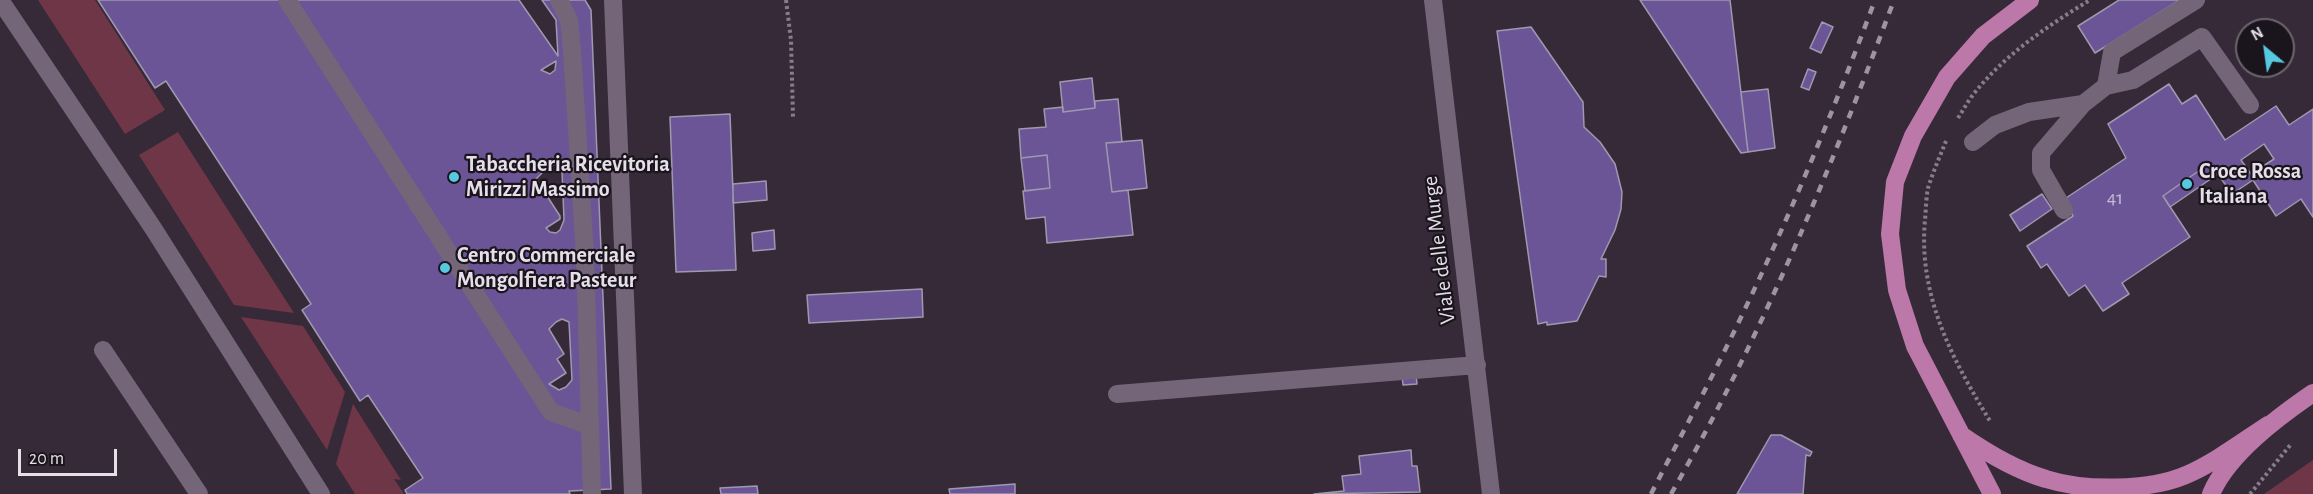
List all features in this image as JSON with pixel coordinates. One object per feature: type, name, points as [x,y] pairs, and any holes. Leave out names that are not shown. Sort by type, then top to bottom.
[{"type":"main road","points":[[1992,494],[1915,346],[1897,290],[1890,234],[1895,182],[1913,136],[1947,77],[1983,36],[2030,0]]},
{"type":"main road","points":[[1960,434],[2018,469],[2048,480],[2118,487],[2154,485],[2187,475],[2268,425],[2313,393]]},
{"type":"main road","points":[[2211,494],[2217,480],[2268,425]]},
{"type":"street","points":[[0,0],[159,237],[321,494]]},
{"type":"street","points":[[287,0],[551,412],[588,425]]},
{"type":"street","points":[[559,0],[569,20],[572,51],[585,255],[588,425],[592,494]]},
{"type":"street","points":[[613,0],[633,494]]},
{"type":"street","name":"Viale delle Murge","points":[[1433,0],[1491,494]]},
{"type":"street","points":[[2106,86],[2112,52],[2196,0]]},
{"type":"street","points":[[2064,210],[2041,170],[2041,153],[2083,104],[2106,86],[2133,80],[2202,37],[2250,105]]},
{"type":"street","points":[[1973,142],[1995,125],[2029,112],[2083,104]]},
{"type":"street","points":[[104,350],[199,494]]},
{"type":"street","points":[[1116,394],[1477,365]]},
{"type":"path","points":[[786,0],[791,39],[793,117]]},
{"type":"path","points":[[1954,125],[1976,91],[2013,54],[2054,22],[2090,0]]},
{"type":"path","points":[[1948,134],[1928,190],[1923,237],[1926,276],[1937,319],[1958,364],[1994,428]]},
{"type":"path","points":[[2250,494],[2299,434]]},
{"type":"shaded area","points":[[38,0],[95,0],[165,110],[125,134]]},
{"type":"shaded area","points":[[178,132],[294,313],[234,305],[139,155]]},
{"type":"shaded area","points":[[241,317],[303,326],[345,392],[327,450]]},
{"type":"shaded area","points":[[353,404],[401,480],[394,479],[404,494],[355,494],[336,464]]},
{"type":"shaded area","points":[[2313,460],[2313,494],[2264,494]]},
{"type":"building","name":"Centro Commerciale Mongolfiera Pasteur","points":[[98,0],[519,0],[558,56],[556,20],[542,0],[585,0],[591,10],[611,489],[569,491],[570,494],[407,494],[405,490],[423,478],[368,395],[360,401],[302,310],[311,304],[166,81],[155,88]],"holes":[[[556,61],[555,70],[550,74],[541,70]],[[555,165],[562,171],[564,220],[560,230],[556,233],[546,228],[560,219],[560,216],[536,179],[549,166]],[[562,319],[569,322],[572,380],[566,387],[559,390],[549,384],[566,373],[557,359],[564,354],[549,329]]]},
{"type":"building","points":[[1640,0],[1730,0],[1748,152],[1741,153]]},
{"type":"building","points":[[2119,0],[2180,0],[2095,53],[2078,26]]},
{"type":"building","points":[[1822,22],[1833,27],[1821,53],[1810,48]]},
{"type":"building","points":[[1531,27],[1583,102],[1584,127],[1600,142],[1615,164],[1622,192],[1621,209],[1615,230],[1601,259],[1606,259],[1606,277],[1599,276],[1577,321],[1547,325],[1547,322],[1538,324],[1497,31]]},
{"type":"building","points":[[1808,69],[1816,72],[1809,90],[1801,87]]},
{"type":"building","points":[[1092,78],[1095,108],[1063,112],[1060,82]]},
{"type":"building","points":[[2169,84],[2182,104],[2196,95],[2225,140],[2276,106],[2289,125],[2313,109],[2313,217],[2301,199],[2276,216],[2253,180],[2232,194],[2210,163],[2163,196],[2190,237],[2122,283],[2129,294],[2103,311],[2085,285],[2069,296],[2047,264],[2041,268],[2027,246],[2073,216],[2063,200],[2126,158],[2108,124]],"holes":[[[2264,144],[2274,159],[2251,174],[2241,160]]]},
{"type":"building","points":[[1768,89],[1775,148],[1748,152],[1741,92]]},
{"type":"building","points":[[1118,99],[1122,142],[1106,143],[1112,192],[1128,190],[1133,235],[1047,243],[1045,217],[1026,219],[1023,191],[1050,188],[1047,155],[1021,158],[1019,129],[1046,127],[1044,109],[1063,107],[1063,112],[1095,108],[1095,101]]},
{"type":"building","points":[[730,114],[736,270],[676,272],[670,117]]},
{"type":"building","points":[[1142,140],[1147,188],[1112,192],[1106,143]]},
{"type":"building","points":[[1047,155],[1050,188],[1025,191],[1021,158]]},
{"type":"building","points":[[2210,163],[2218,174],[2170,207],[2163,196]]},
{"type":"building","points":[[766,181],[767,200],[733,203],[733,184]]},
{"type":"building","points":[[2042,194],[2052,209],[2020,231],[2010,215]]},
{"type":"building","points":[[774,230],[775,249],[753,251],[752,233]]},
{"type":"building","points":[[922,289],[923,317],[809,323],[807,295]]},
{"type":"building","points":[[1416,375],[1417,384],[1403,385],[1402,376]]},
{"type":"building","points":[[1771,435],[1781,435],[1812,452],[1810,456],[1806,455],[1803,494],[1737,494]]},
{"type":"building","points":[[1411,450],[1412,466],[1417,466],[1420,492],[1314,494],[1344,491],[1342,476],[1361,474],[1359,456]]},
{"type":"building","points":[[1015,484],[1015,494],[950,494],[949,489]]},
{"type":"building","points":[[757,486],[758,494],[721,494],[720,488]]},
{"type":"railway","points":[[1651,494],[1767,263],[1823,132],[1875,0]]},
{"type":"railway","points":[[1671,494],[1735,375],[1793,252],[1894,0]]},
{"type":"place","name":"Tabaccheria Ricevitoria Mirizzi Massimo","points":[[454,177]]},
{"type":"place","name":"Croce Rossa Italiana","points":[[2187,184]]},
{"type":"place","name":"Centro Commerciale Mongolfiera Pasteur","points":[[445,268]]}]
